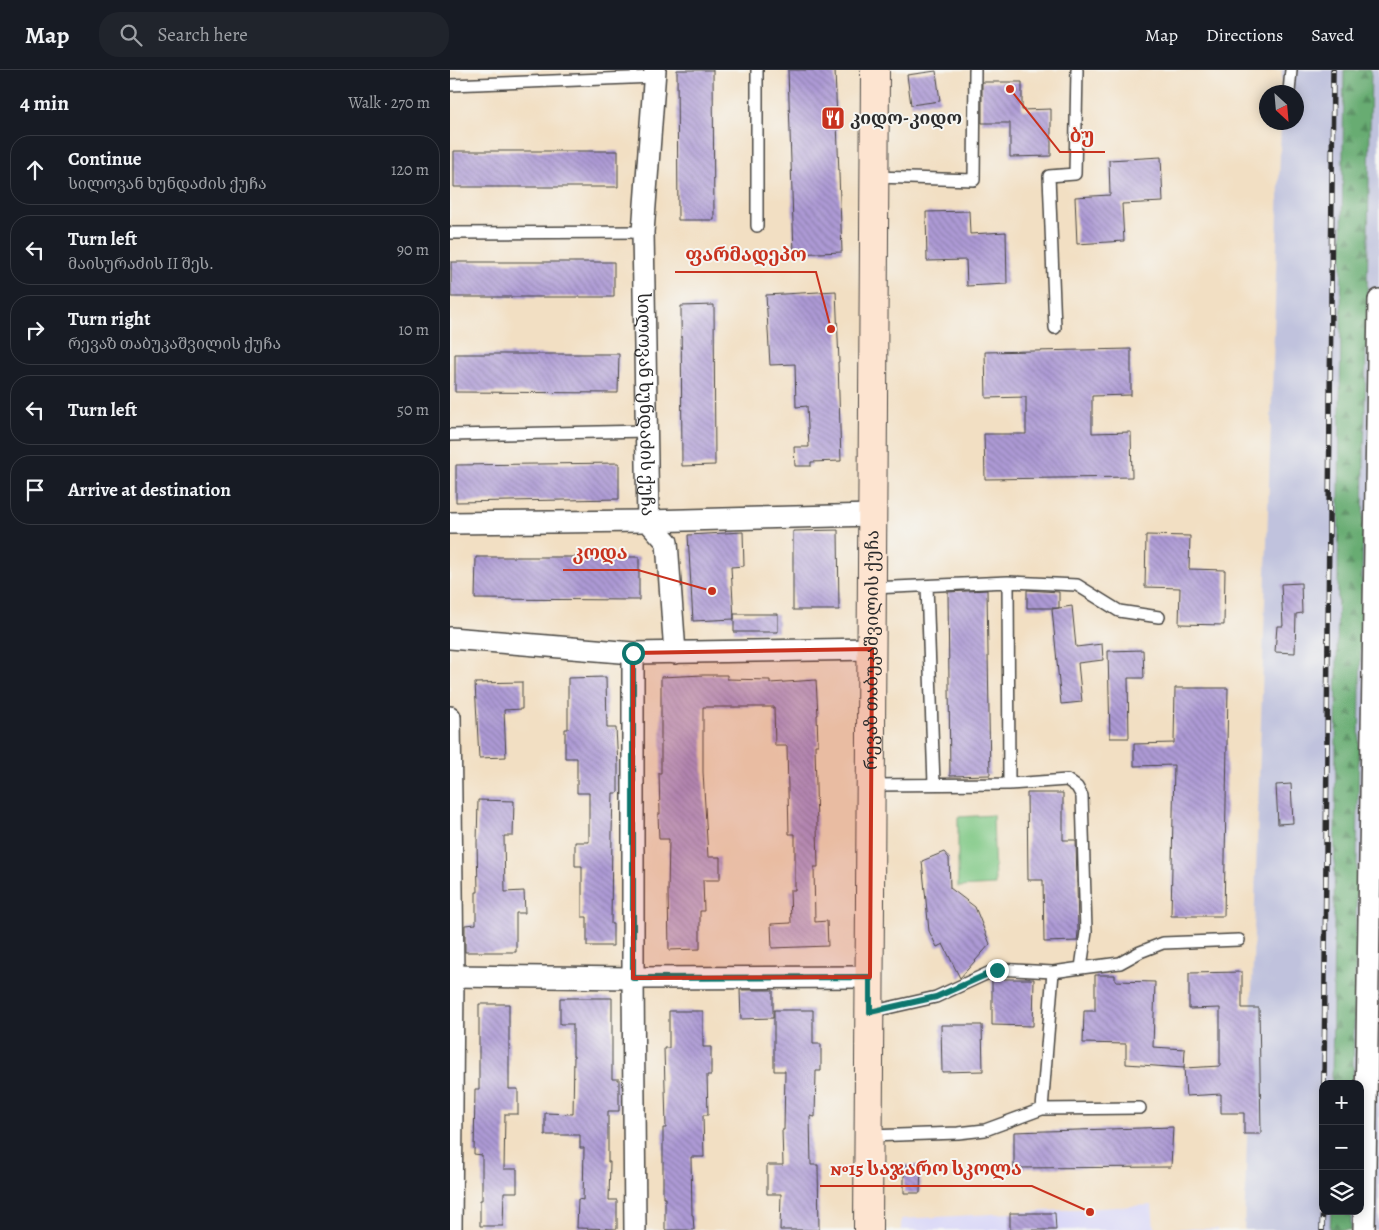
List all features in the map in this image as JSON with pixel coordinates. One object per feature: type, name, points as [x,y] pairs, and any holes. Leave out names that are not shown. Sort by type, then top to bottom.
[{"type":"main road","name":"რევაზ თაბუკაშვილის ქუჩა","points":[[868,1230],[876,70]]},
{"type":"street","name":"სილოვან ხუნდაძის ქუჩა","points":[[655,74],[643,232],[648,521],[667,542],[675,653]]},
{"type":"street","points":[[1364,1230],[1379,300]]},
{"type":"street","points":[[450,523],[648,521],[873,514]]},
{"type":"street","points":[[450,638],[633,653],[872,649]]},
{"type":"street","points":[[633,653],[635,1230]]},
{"type":"street","points":[[450,718],[451,1230]]},
{"type":"street","points":[[452,976],[633,978],[870,977]]},
{"type":"lane","points":[[757,70],[758,226]]},
{"type":"lane","points":[[875,177],[974,180],[975,70]]},
{"type":"lane","points":[[1054,328],[1049,176],[1075,174],[1077,70]]},
{"type":"lane","points":[[1290,85],[1291,70]]},
{"type":"lane","points":[[450,85],[655,74]]},
{"type":"lane","points":[[450,233],[643,232]]},
{"type":"lane","points":[[450,435],[647,431]]},
{"type":"lane","points":[[872,588],[1008,582],[1077,585],[1119,611],[1159,617]]},
{"type":"lane","points":[[1008,582],[1009,784]]},
{"type":"lane","points":[[927,586],[934,784]]},
{"type":"lane","points":[[871,785],[1009,784],[1067,780],[1077,787],[1082,796],[1086,932],[1081,968]]},
{"type":"lane","points":[[870,1012],[936,997],[997,970],[1053,972],[1120,963],[1140,952],[1164,943],[1239,940]]},
{"type":"lane","points":[[1042,1109],[1053,972]]},
{"type":"lane","points":[[869,1136],[958,1134],[985,1130],[1042,1109],[1140,1108]]},
{"type":"highlighted area","points":[[872,649],[870,977],[633,978],[633,653]]},
{"type":"shaded area","points":[[1282,70],[1344,70],[1332,1080],[1319,1080],[1319,1215],[1331,1215],[1330,1230],[1244,1230],[1281,130],[1304,130],[1304,85],[1282,85]]},
{"type":"shaded area","points":[[1371,70],[1379,70],[1379,1230],[1351,1230],[1351,1215],[1364,1215],[1364,1080],[1353,1080]]},
{"type":"shaded area","points":[[1152,1205],[1154,1228],[1218,1230],[901,1230],[901,1219]]},
{"type":"green space","points":[[1344,70],[1371,70],[1353,1080],[1332,1080]]},
{"type":"green space","points":[[993,815],[995,885],[958,887],[958,817]]},
{"type":"green space","points":[[1331,1215],[1351,1215],[1351,1230],[1330,1230]]},
{"type":"building","points":[[677,70],[713,70],[714,220],[678,220]]},
{"type":"building","points":[[788,70],[835,70],[842,252],[794,254]]},
{"type":"building","points":[[936,71],[940,101],[911,105],[907,75]]},
{"type":"building","points":[[982,82],[1022,82],[1022,110],[1051,109],[1051,156],[1010,157],[1010,123],[982,123]]},
{"type":"building","points":[[454,151],[618,151],[618,187],[454,187]]},
{"type":"building","points":[[1161,157],[1163,202],[1122,204],[1124,241],[1077,244],[1075,197],[1110,195],[1109,160]]},
{"type":"building","points":[[969,211],[970,234],[1006,232],[1007,284],[967,286],[966,260],[927,261],[926,212]]},
{"type":"building","points":[[451,262],[614,262],[614,297],[451,297]]},
{"type":"building","points":[[836,291],[841,461],[811,462],[811,466],[795,466],[794,447],[809,447],[807,406],[796,407],[795,364],[770,365],[766,295]]},
{"type":"building","points":[[714,305],[715,465],[682,466],[681,306]]},
{"type":"building","points":[[1131,349],[1131,395],[1092,396],[1092,433],[1131,432],[1132,477],[985,479],[984,434],[1026,434],[1026,397],[986,398],[985,352]]},
{"type":"building","points":[[455,354],[619,354],[618,393],[455,392]]},
{"type":"building","points":[[619,463],[619,499],[456,502],[456,465]]},
{"type":"building","points":[[838,530],[839,610],[793,610],[793,531]]},
{"type":"building","points":[[743,532],[744,566],[731,567],[734,619],[693,621],[688,535]]},
{"type":"building","points":[[1146,535],[1190,536],[1189,569],[1225,570],[1224,625],[1179,624],[1180,588],[1145,587]]},
{"type":"building","points":[[476,557],[639,557],[639,600],[475,599]]},
{"type":"building","points":[[1301,583],[1302,613],[1296,614],[1295,653],[1275,652],[1277,626],[1283,626],[1281,584]]},
{"type":"building","points":[[987,590],[990,775],[950,776],[948,592]]},
{"type":"building","points":[[1027,590],[1059,592],[1059,608],[1027,608]]},
{"type":"building","points":[[1072,606],[1076,647],[1102,644],[1103,660],[1078,663],[1082,702],[1061,704],[1052,609]]},
{"type":"building","points":[[734,614],[778,614],[778,632],[734,632]]},
{"type":"building","points":[[1143,650],[1144,678],[1128,678],[1129,738],[1110,738],[1108,651]]},
{"type":"building","points":[[727,675],[727,679],[770,680],[770,683],[816,680],[818,745],[815,745],[818,867],[814,867],[815,922],[827,921],[828,946],[772,948],[771,924],[791,923],[790,890],[795,890],[795,834],[789,834],[787,746],[775,746],[774,707],[703,707],[703,772],[708,857],[720,857],[720,880],[703,880],[704,911],[700,911],[700,949],[669,950],[669,839],[659,839],[658,814],[660,814],[659,773],[661,773],[661,677]]},
{"type":"building","points":[[606,677],[607,728],[616,728],[618,765],[618,793],[613,793],[611,924],[613,924],[613,946],[587,946],[587,917],[582,917],[582,866],[575,866],[575,842],[589,842],[589,793],[577,793],[577,758],[565,758],[565,729],[568,729],[568,678]]},
{"type":"building","points":[[522,682],[522,709],[504,710],[506,757],[479,758],[475,683]]},
{"type":"building","points":[[1175,688],[1228,688],[1224,916],[1171,916],[1174,765],[1134,766],[1134,744],[1174,743]]},
{"type":"building","points":[[1291,784],[1293,823],[1278,824],[1276,785]]},
{"type":"building","points":[[1027,793],[1063,793],[1063,840],[1076,840],[1077,941],[1044,942],[1043,880],[1028,880]]},
{"type":"building","points":[[478,800],[514,801],[513,836],[504,836],[505,892],[524,891],[525,913],[516,913],[516,952],[465,952],[465,925],[476,924]]},
{"type":"building","points":[[944,852],[949,858],[950,888],[975,907],[990,944],[960,978],[943,944],[937,947],[929,931],[922,861]]},
{"type":"building","points":[[1242,972],[1242,1008],[1259,1008],[1261,1134],[1244,1134],[1244,1113],[1221,1113],[1221,1094],[1186,1096],[1184,1068],[1220,1066],[1220,1008],[1189,1009],[1189,973]]},
{"type":"building","points":[[1095,975],[1115,975],[1115,981],[1155,982],[1153,1047],[1185,1049],[1184,1068],[1126,1064],[1126,1044],[1083,1043],[1084,1011],[1095,1011]]},
{"type":"building","points":[[992,979],[1034,979],[1033,1026],[992,1025]]},
{"type":"building","points":[[740,990],[773,990],[773,1018],[741,1019]]},
{"type":"building","points":[[560,998],[612,998],[612,1079],[619,1079],[619,1111],[608,1111],[608,1162],[610,1162],[609,1200],[617,1200],[617,1229],[577,1228],[578,1199],[583,1200],[584,1148],[580,1148],[580,1135],[545,1135],[545,1113],[573,1114],[573,1024],[560,1024]]},
{"type":"building","points":[[479,1004],[509,1004],[509,1089],[518,1089],[518,1114],[505,1114],[504,1169],[517,1169],[517,1192],[504,1192],[503,1226],[480,1226],[482,1155],[474,1154],[475,1089],[479,1089]]},
{"type":"building","points":[[774,1010],[813,1010],[813,1044],[821,1044],[821,1071],[816,1071],[815,1117],[810,1116],[811,1165],[818,1165],[819,1230],[780,1230],[781,1194],[767,1194],[767,1165],[783,1165],[782,1130],[784,1130],[785,1071],[774,1071]]},
{"type":"building","points":[[669,1011],[703,1011],[703,1047],[711,1047],[711,1075],[707,1075],[708,1115],[703,1115],[704,1157],[691,1157],[694,1230],[665,1230],[665,1198],[663,1198],[663,1128],[666,1128],[664,1048],[669,1048]]},
{"type":"building","points":[[941,1025],[982,1025],[983,1071],[942,1072]]},
{"type":"building","points":[[1173,1127],[1171,1167],[1014,1168],[1014,1132]]},
{"type":"building","points":[[904,1165],[921,1165],[920,1193],[904,1193]]},
{"type":"building","points":[[1010,1213],[1055,1213],[1056,1230],[1010,1230]]},
{"type":"railway","points":[[1324,1080],[1333,70]]},
{"type":"railway","points":[[1322,1215],[1322,1230]]},
{"type":"place","name":"ბუ","points":[[1010,89]]},
{"type":"place","name":"კიდო-კიდო","points":[[833,118]]},
{"type":"place","name":"ფარმადეპო","points":[[831,329]]},
{"type":"place","name":"კოდა","points":[[712,591]]},
{"type":"place","name":"№15 საჯარო სკოლა","points":[[1090,1212]]},
{"type":"route","points":[[633,653],[633,978],[870,977],[870,1012],[936,997],[997,970]]}]
